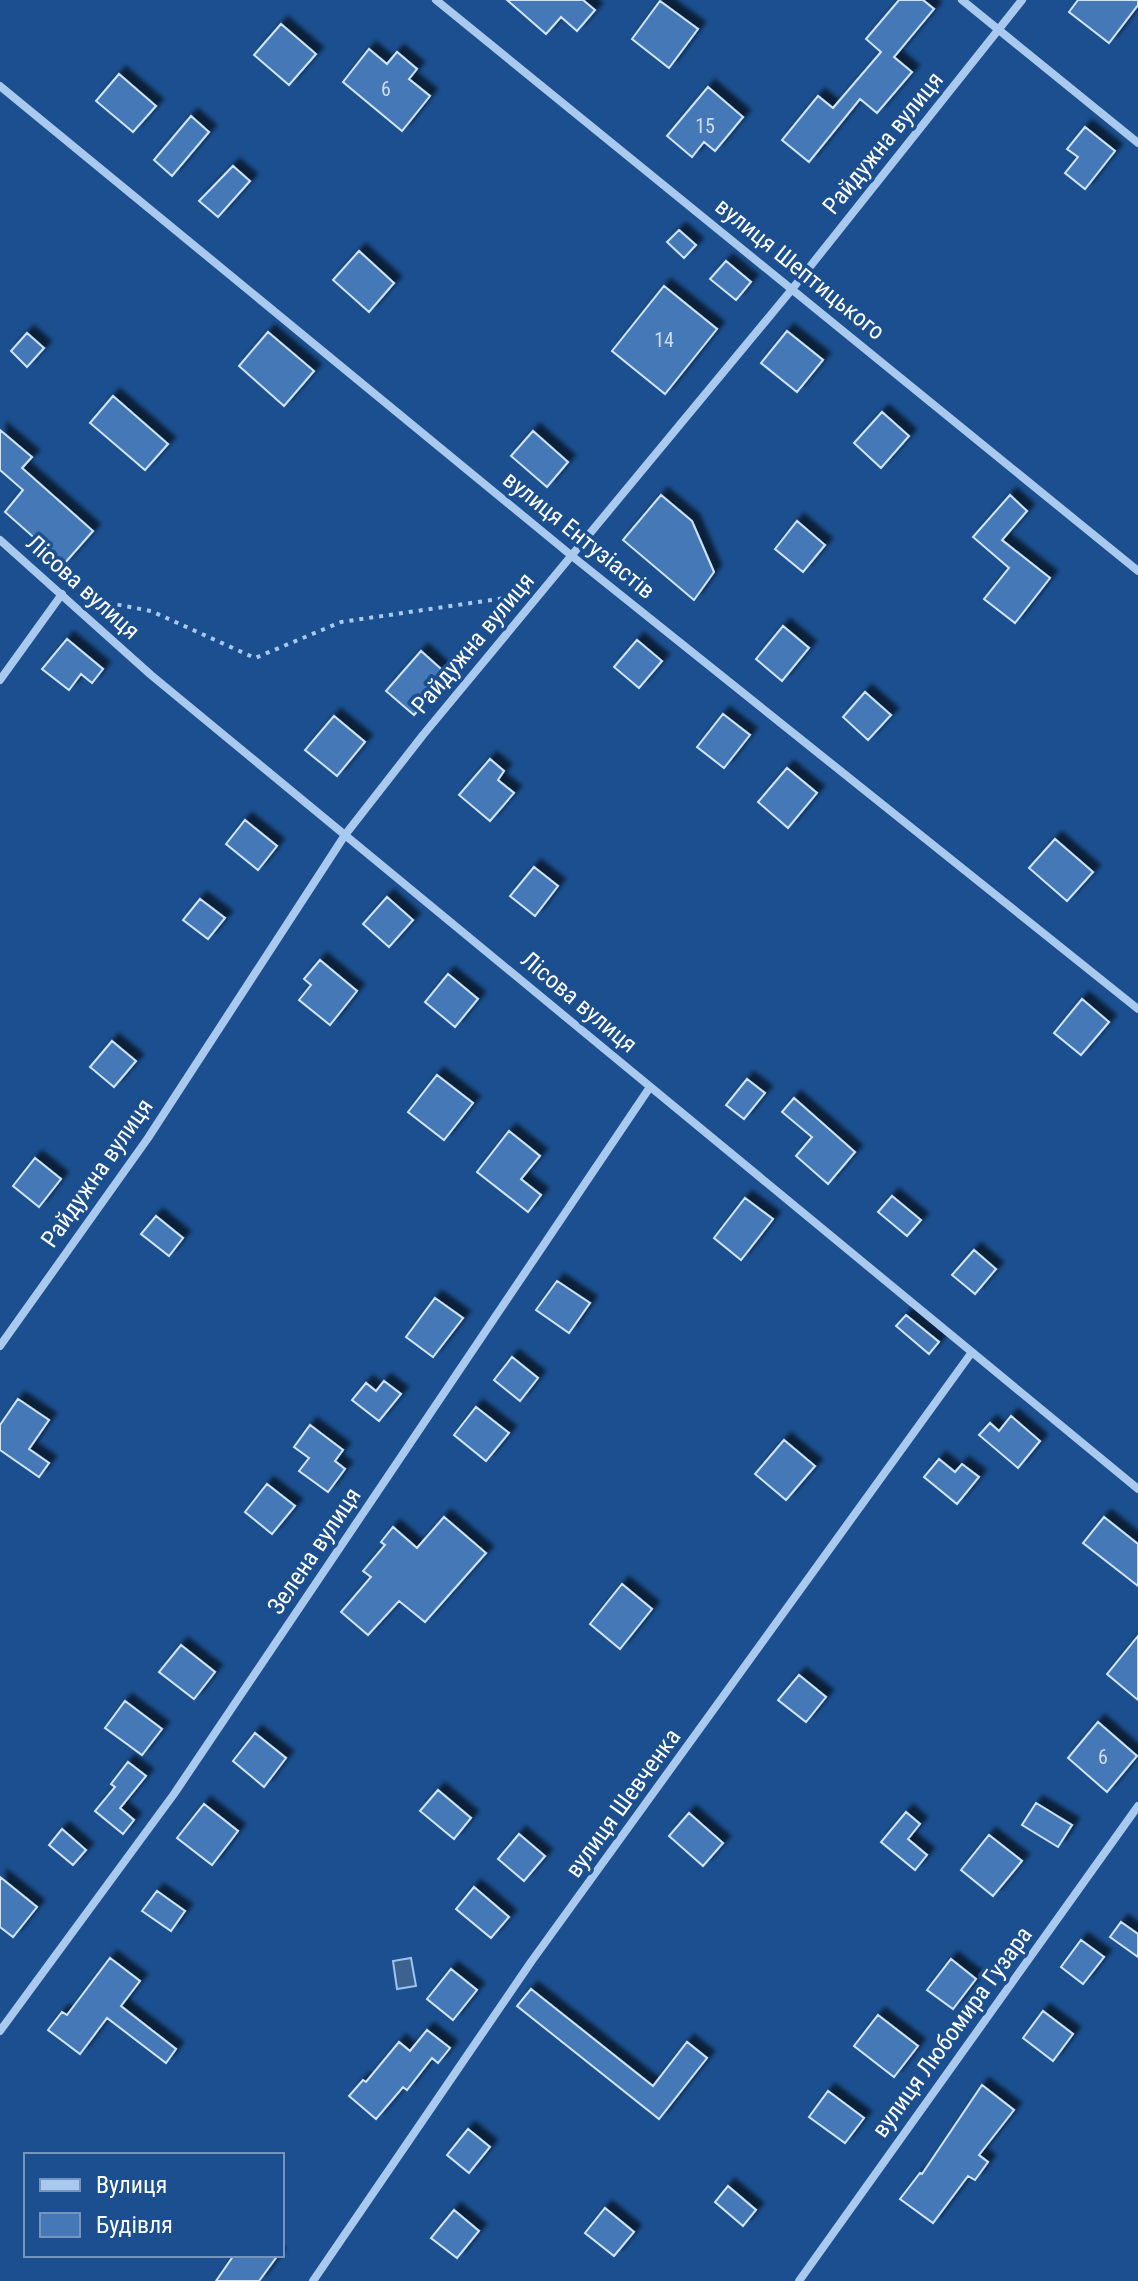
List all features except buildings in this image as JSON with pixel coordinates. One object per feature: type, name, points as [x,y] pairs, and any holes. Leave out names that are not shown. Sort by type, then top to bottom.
[{"type":"street","name":"вулиця Шептицького","points":[[436,0],[1138,571]]},
{"type":"street","points":[[962,0],[1138,143]]},
{"type":"street","name":"Райдужна вулиця","points":[[0,1346],[148,1138],[345,835],[423,735],[793,288],[1022,0]]},
{"type":"street","name":"вулиця Ентузіастів","points":[[0,86],[572,556],[1138,1009]]},
{"type":"street","name":"Лісова вулиця","points":[[0,540],[151,675],[1138,1489]]},
{"type":"street","points":[[0,680],[62,594]]},
{"type":"street","name":"Зелена вулиця","points":[[0,2031],[174,1794],[650,1087]]},
{"type":"street","name":"вулиця Шевченка","points":[[313,2281],[531,1962],[972,1352]]},
{"type":"street","name":"вулиця Любомира Гузара","points":[[799,2281],[1138,1806]]},
{"type":"path","points":[[62,594],[151,611],[255,658],[341,622],[541,593]]},
{"type":"water","points":[[411,1958],[416,1986],[397,1989],[393,1961]]}]
